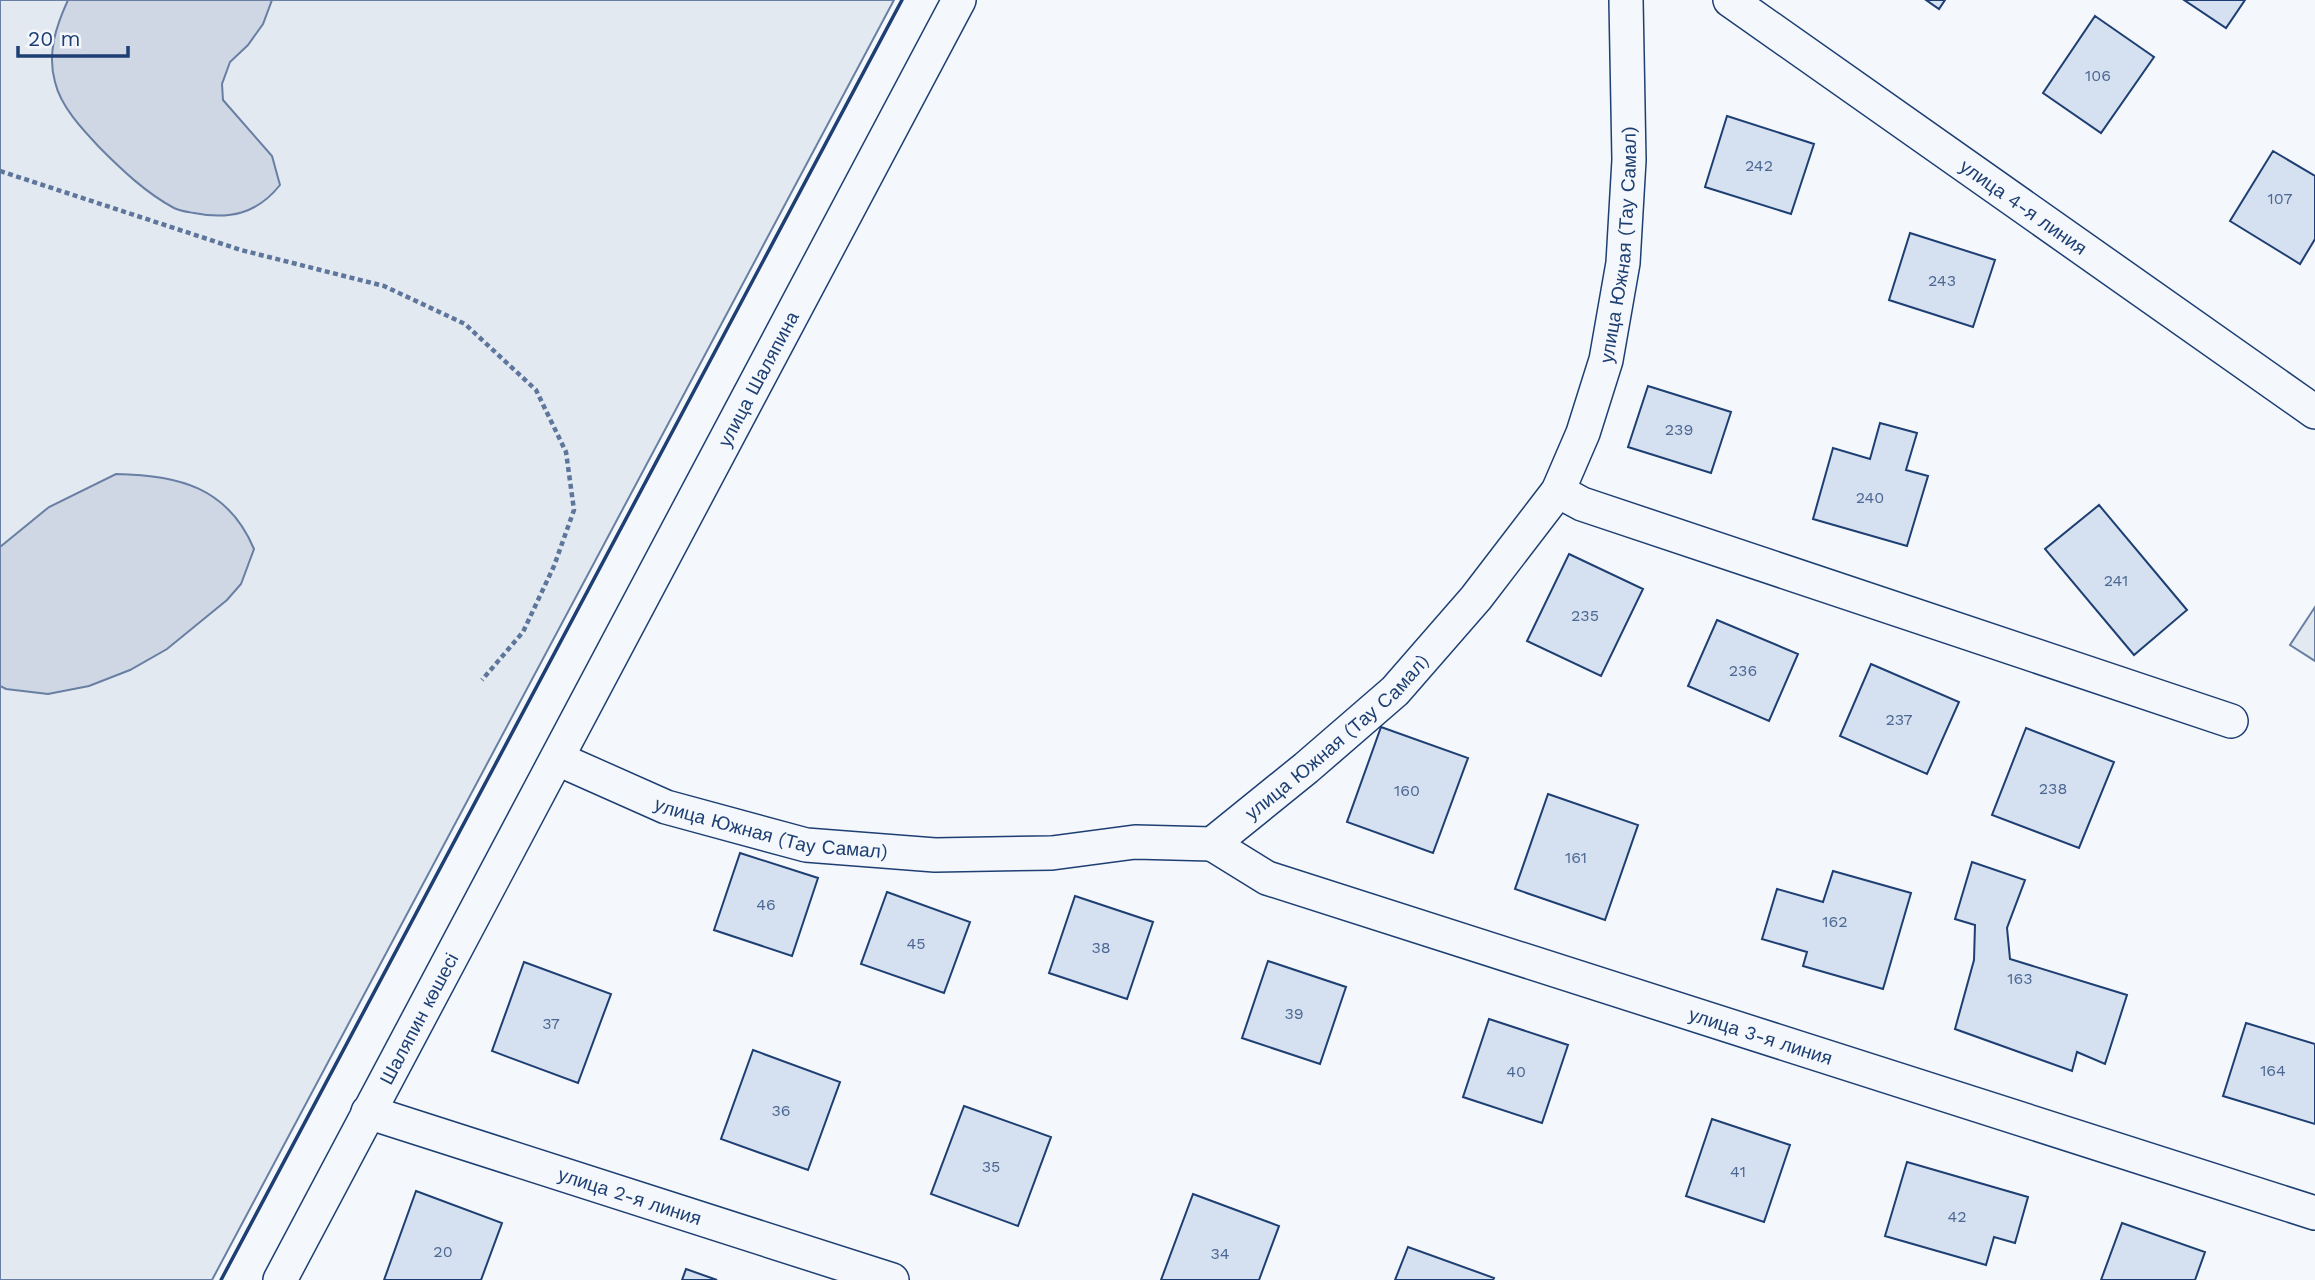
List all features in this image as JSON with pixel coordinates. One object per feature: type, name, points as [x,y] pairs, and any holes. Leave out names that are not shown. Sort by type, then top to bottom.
[{"type":"street","name":"улица Шаляпина","points":[[558,759],[959,0]]},
{"type":"street","name":"улица Южная (Тау Самал)","points":[[558,759],[666,807],[806,845],[935,855],[1052,853],[1135,842],[1212,844],[1395,691],[1476,597],[1558,491],[1583,433],[1606,360],[1623,263],[1629,160],[1626,0]]},
{"type":"street","name":"улица 4-я линия","points":[[1730,0],[2315,412]]},
{"type":"street","points":[[1558,491],[1583,504],[2231,721]]},
{"type":"street","name":"Шаляпин көшесі","points":[[280,1280],[558,759]]},
{"type":"street","name":"улица 3-я линия","points":[[1212,844],[1267,878],[2315,1213]]},
{"type":"street","name":"улица 2-я линия","points":[[368,1112],[892,1280]]},
{"type":"path","points":[[0,171],[241,250],[384,286],[464,324],[536,390],[566,452],[573,510],[554,566],[523,632],[482,680]]},
{"type":"shaded area","points":[[0,0],[894,0],[212,1280],[0,1280]]},
{"type":"shaded area","points":[[68,0],[272,0],[263,24],[248,45],[230,62],[222,84],[223,100],[272,156],[280,185],[271,195],[252,208],[231,215],[187,212],[174,208],[154,195],[117,165],[73,117],[55,82],[52,50]]},
{"type":"shaded area","points":[[116,474],[160,477],[180,482],[215,498],[230,511],[254,549],[241,584],[227,600],[167,649],[130,670],[89,686],[48,694],[0,686],[0,547],[49,507]]},
{"type":"shaded area","points":[[2315,607],[2315,661],[2290,645]]},
{"type":"building","points":[[1926,0],[1945,0],[1939,9]]},
{"type":"building","points":[[2184,0],[2245,0],[2226,28]]},
{"type":"building","points":[[2095,16],[2154,57],[2101,133],[2043,93]]},
{"type":"building","points":[[1727,116],[1814,144],[1791,214],[1705,187]]},
{"type":"building","points":[[2273,151],[2315,176],[2315,239],[2300,264],[2230,221]]},
{"type":"building","points":[[1910,233],[1995,260],[1973,327],[1889,300]]},
{"type":"building","points":[[1648,386],[1731,412],[1711,473],[1628,447]]},
{"type":"building","points":[[1880,423],[1917,433],[1906,470],[1928,476],[1907,546],[1813,519],[1833,448],[1870,459]]},
{"type":"building","points":[[2099,505],[2187,610],[2134,655],[2045,549]]},
{"type":"building","points":[[1569,554],[1643,589],[1601,676],[1527,641]]},
{"type":"building","points":[[1717,620],[1798,654],[1769,721],[1688,686]]},
{"type":"building","points":[[1871,664],[1959,702],[1927,774],[1840,736]]},
{"type":"building","points":[[1381,727],[1468,758],[1433,853],[1347,822]]},
{"type":"building","points":[[2026,728],[2114,762],[2079,848],[1992,815]]},
{"type":"building","points":[[1548,794],[1638,825],[1605,920],[1515,889]]},
{"type":"building","points":[[740,853],[818,878],[792,956],[714,930]]},
{"type":"building","points":[[1972,862],[2025,880],[2007,928],[2010,959],[2127,995],[2105,1064],[2077,1052],[2072,1071],[1955,1029],[1974,960],[1975,925],[1955,919]]},
{"type":"building","points":[[1833,871],[1911,893],[1883,989],[1803,966],[1807,952],[1762,939],[1777,889],[1823,902]]},
{"type":"building","points":[[887,892],[970,922],[944,993],[861,964]]},
{"type":"building","points":[[1075,896],[1153,922],[1127,999],[1049,973]]},
{"type":"building","points":[[1268,961],[1346,987],[1320,1064],[1242,1038]]},
{"type":"building","points":[[524,962],[611,994],[578,1083],[492,1051]]},
{"type":"building","points":[[1489,1019],[1568,1045],[1542,1123],[1463,1097]]},
{"type":"building","points":[[2246,1023],[2315,1044],[2315,1124],[2223,1096]]},
{"type":"building","points":[[753,1050],[840,1082],[808,1170],[721,1139]]},
{"type":"building","points":[[964,1106],[1051,1137],[1018,1226],[931,1194]]},
{"type":"building","points":[[1712,1119],[1790,1145],[1764,1222],[1686,1196]]},
{"type":"building","points":[[1907,1162],[2028,1197],[2015,1243],[1994,1237],[1986,1265],[1885,1236]]},
{"type":"building","points":[[416,1191],[502,1223],[481,1280],[384,1280]]},
{"type":"building","points":[[1193,1194],[1279,1226],[1259,1280],[1161,1280]]},
{"type":"building","points":[[2122,1223],[2205,1252],[2195,1280],[2101,1280]]},
{"type":"building","points":[[1408,1247],[1494,1278],[1395,1280]]},
{"type":"building","points":[[686,1269],[717,1280],[682,1280]]},
{"type":"wall","points":[[221,1280],[902,0]]}]
